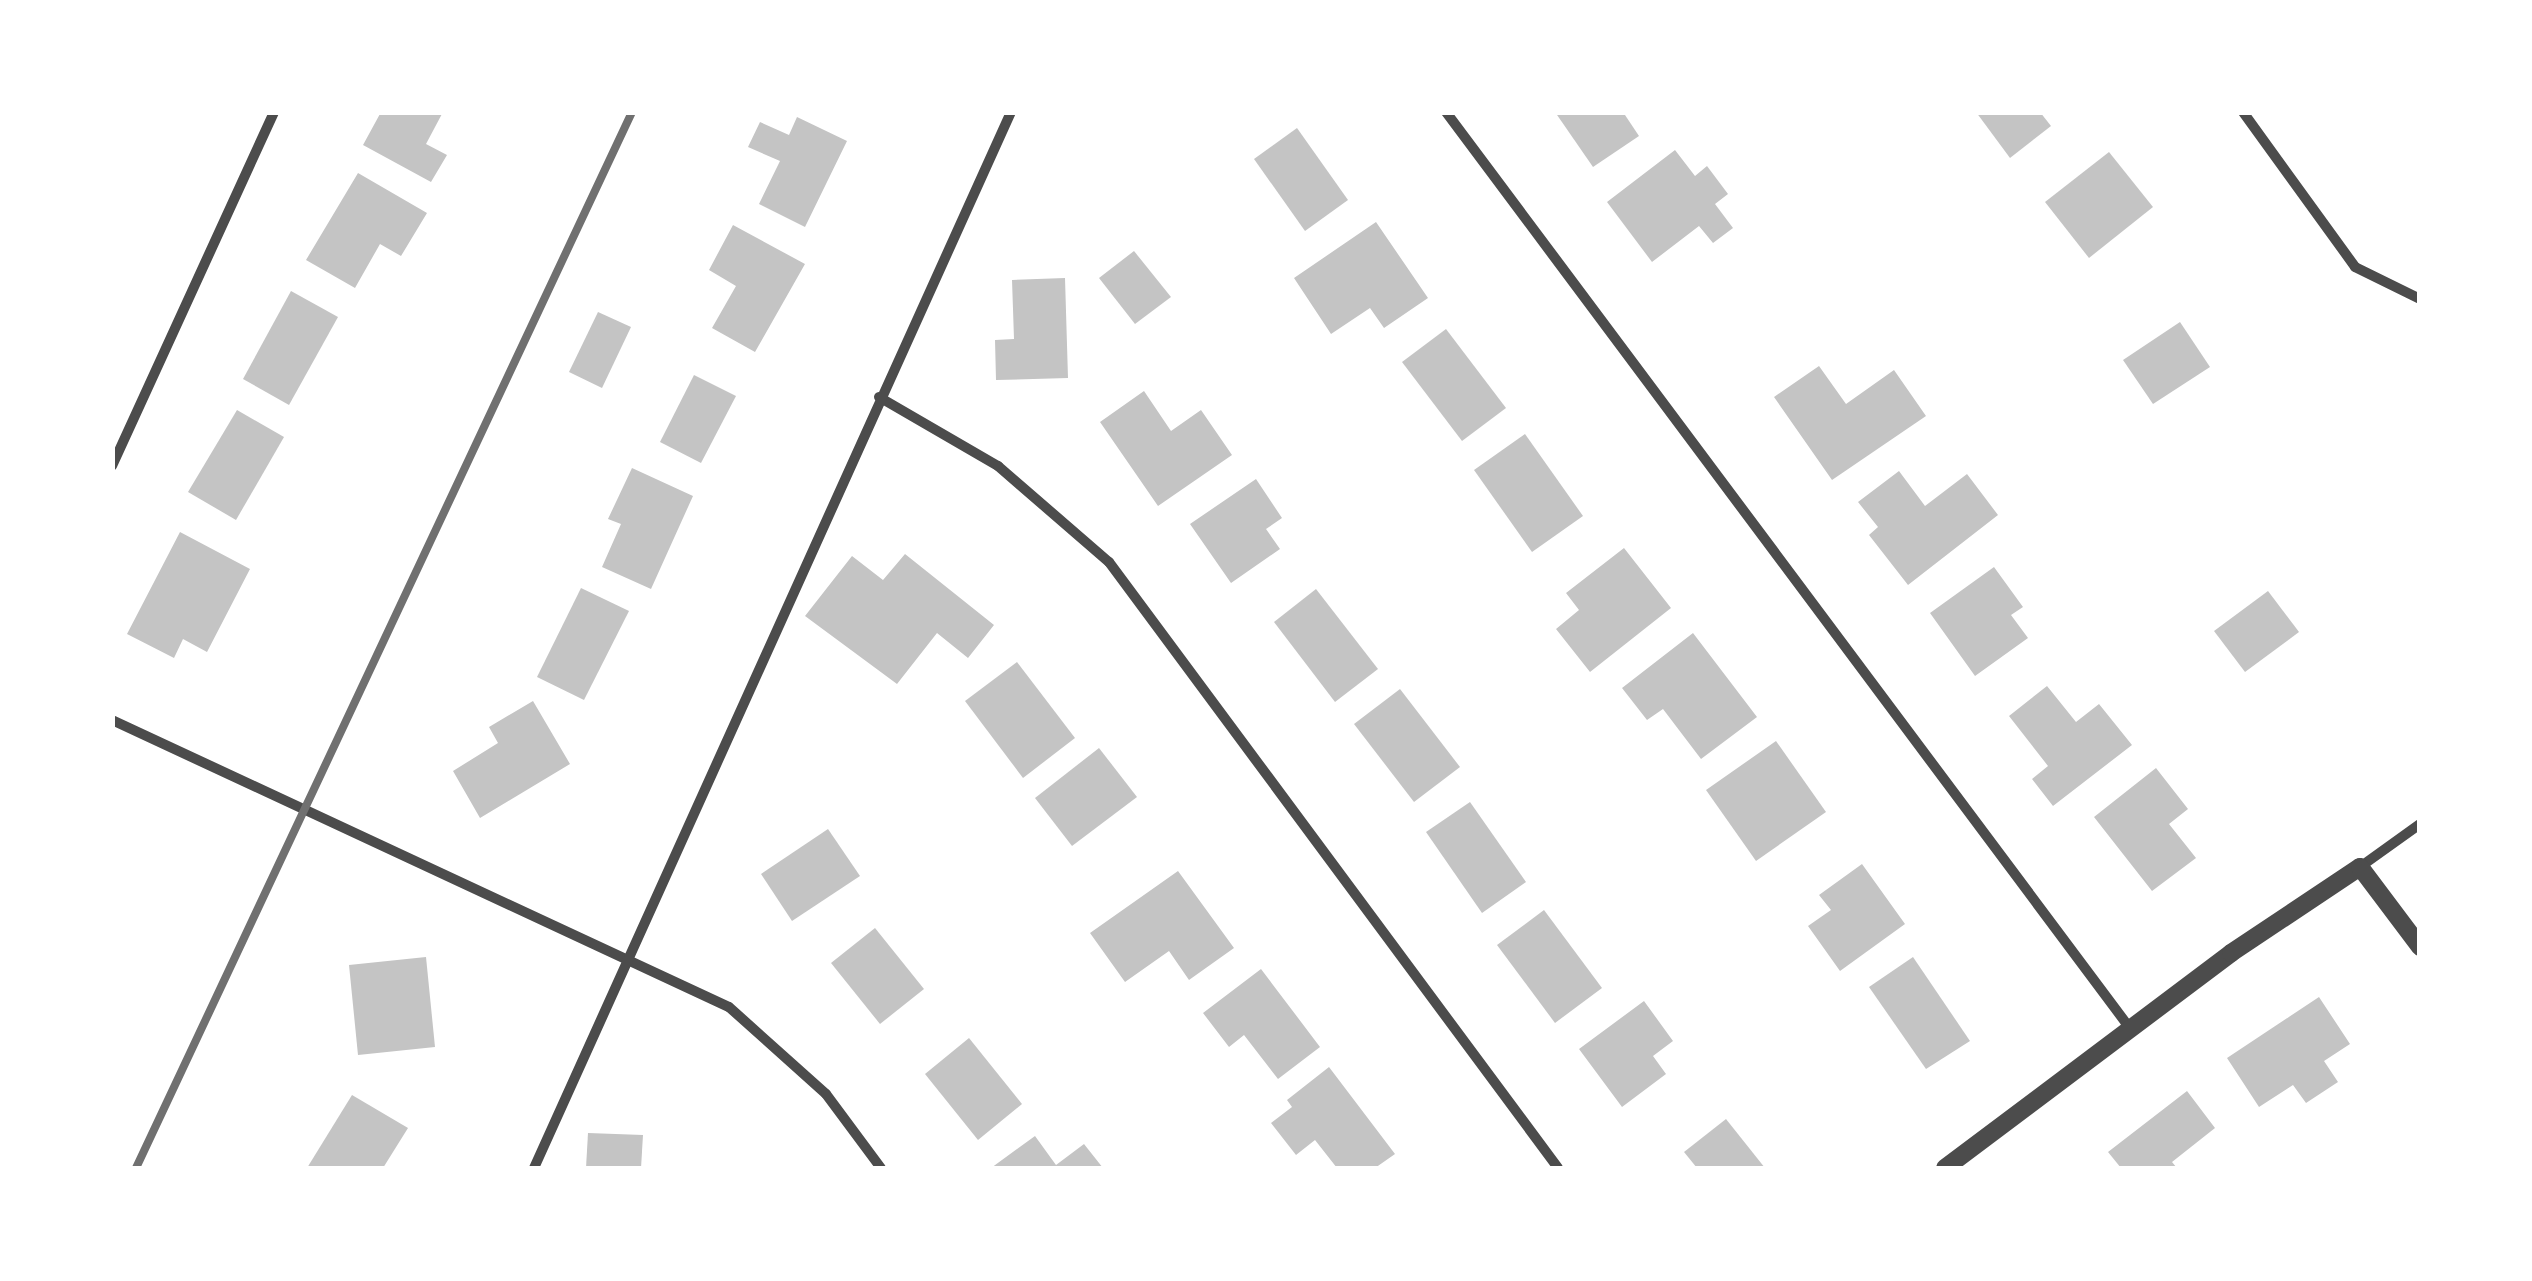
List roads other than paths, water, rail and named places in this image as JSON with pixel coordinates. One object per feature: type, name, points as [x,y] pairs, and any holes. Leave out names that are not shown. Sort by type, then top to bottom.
[{"type":"street","points":[[112,466],[274,112]]},
{"type":"street","points":[[534,1168],[879,396],[1011,112]]},
{"type":"street","points":[[1446,112],[2129,1027]]},
{"type":"street","points":[[2243,112],[2356,268],[2420,299]]},
{"type":"street","points":[[879,396],[998,466],[1109,562],[1558,1168]]},
{"type":"street","points":[[112,720],[730,1007],[826,1094],[882,1168]]},
{"type":"street","points":[[1944,1168],[2129,1027],[2420,824]]},
{"type":"street","points":[[2360,867],[2420,947]]},
{"type":"railway","points":[[136,1168],[632,112]]}]
